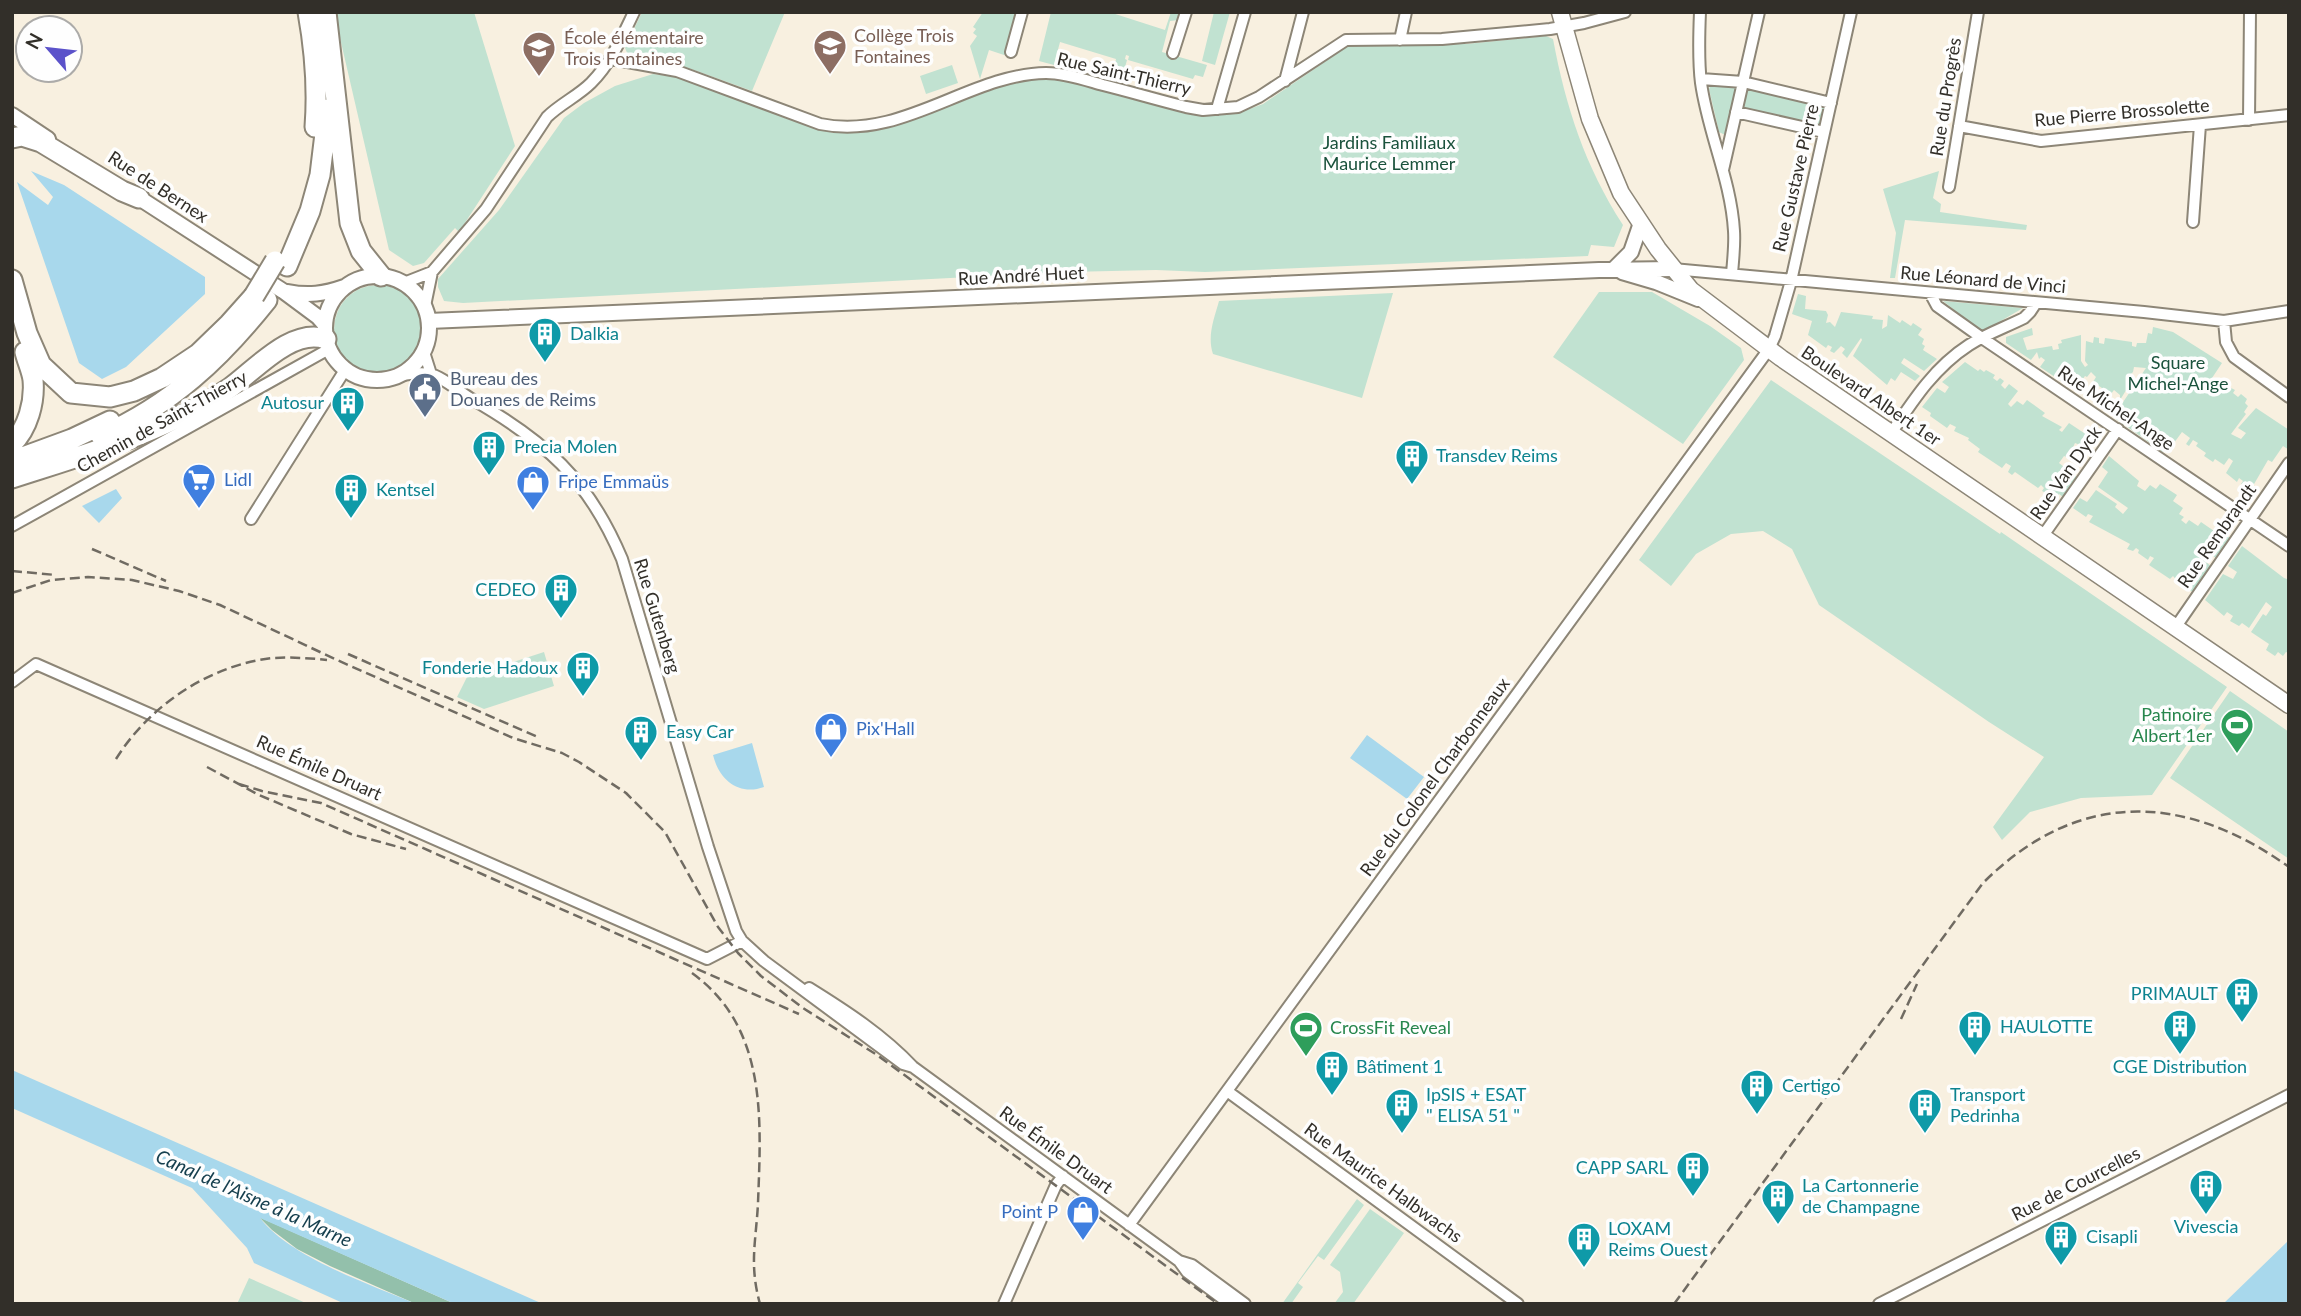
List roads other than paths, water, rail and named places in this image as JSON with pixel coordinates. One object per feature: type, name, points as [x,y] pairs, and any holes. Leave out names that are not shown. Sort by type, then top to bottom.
[{"type":"highway","points":[[12,471],[93,439],[156,407],[188,385],[211,364],[238,336],[268,296],[281,264],[308,175],[314,136],[317,93],[308,12]]},
{"type":"highway","points":[[281,264],[310,211],[320,175],[329,101],[324,12]]},
{"type":"highway","points":[[324,12],[350,223],[361,251],[381,276]]},
{"type":"highway","points":[[12,138],[22,136],[41,142],[122,191],[139,198]]},
{"type":"highway","points":[[12,280],[27,333],[41,365],[71,393],[110,397],[134,391],[162,378],[198,354],[229,324],[268,296]]},
{"type":"highway","points":[[12,461],[72,439],[155,396],[192,369],[268,296]]},
{"type":"highway","points":[[12,444],[21,436],[32,407],[33,379],[14,315]]},
{"type":"highway","points":[[12,478],[167,423],[230,388],[282,347],[317,336],[327,338]]},
{"type":"main road","name":"Boulevard Albert 1er","points":[[1558,23],[1590,119],[1621,193],[1691,290],[1769,349],[2289,705]]},
{"type":"street","points":[[404,283],[432,272],[486,209],[547,117],[590,85],[611,59],[634,12]]},
{"type":"street","points":[[1011,52],[1022,12]]},
{"type":"street","points":[[1173,53],[1186,12]]},
{"type":"street","points":[[1217,109],[1245,12]]},
{"type":"street","points":[[1285,81],[1303,12]]},
{"type":"street","points":[[1400,40],[1406,12]]},
{"type":"street","name":"Rue Saint-Thierry","points":[[611,59],[677,71],[834,127],[886,123],[1011,78],[1047,73],[1068,75],[1203,110],[1238,107],[1259,97],[1346,40],[1442,39],[1625,12]]},
{"type":"street","points":[[1700,12],[1701,79],[1735,233],[1732,275]]},
{"type":"street","points":[[1723,170],[1759,12]]},
{"type":"street","name":"Rue Gustave Pierre","points":[[1769,349],[1791,281],[1851,12]]},
{"type":"street","name":"Rue du Progrès","points":[[1949,187],[1978,12]]},
{"type":"street","points":[[2249,120],[2250,12]]},
{"type":"street","points":[[1701,79],[1743,82],[1831,103]]},
{"type":"street","points":[[1736,112],[1824,132]]},
{"type":"street","name":"Rue Pierre Brossolette","points":[[1959,126],[2041,141],[2289,115]]},
{"type":"street","name":"Rue de Bernex","points":[[12,116],[139,198],[268,296],[318,317],[327,338]]},
{"type":"street","points":[[2193,222],[2200,125]]},
{"type":"street","points":[[1641,223],[1631,252],[1614,269],[1656,282],[1704,302]]},
{"type":"street","name":"Rue Léonard de Vinci","points":[[1673,268],[2224,321],[2289,311]]},
{"type":"street","name":"Rue André Huet","points":[[429,321],[1673,268]]},
{"type":"street","points":[[425,306],[432,272]]},
{"type":"street","points":[[268,296],[325,294],[366,277],[381,276],[404,283],[416,293],[425,306],[429,337],[424,352],[402,375]]},
{"type":"street","points":[[345,287],[334,298],[328,312],[327,338],[345,370],[366,379],[387,380],[402,375],[431,374],[424,352]]},
{"type":"street","name":"Rue Michel-Ange","points":[[1930,292],[1937,306],[1982,338],[2289,546]]},
{"type":"street","points":[[1892,432],[1929,380],[1952,358],[1982,338],[2024,317],[2036,303]]},
{"type":"street","points":[[2224,321],[2226,342],[2234,357],[2286,395],[2289,381]]},
{"type":"street","name":"Chemin de Saint-Thierry","points":[[12,526],[327,338]]},
{"type":"street","name":"Rue du Colonel Charbonneaux","points":[[1129,1225],[1769,349]]},
{"type":"street","points":[[251,519],[345,370]]},
{"type":"street","name":"Rue Gutenberg","points":[[431,374],[517,425],[550,452],[577,480],[600,514],[622,559],[724,898],[742,941]]},
{"type":"street","name":"Rue Van Dyck","points":[[2042,537],[2118,429]]},
{"type":"street","name":"Rue Rembrandt","points":[[2175,628],[2289,463]]},
{"type":"street","name":"Rue Émile Druart","points":[[12,682],[36,664],[707,959],[742,941],[785,976],[807,986],[841,1008],[895,1049],[913,1067],[1178,1261],[1187,1272],[1230,1304]]},
{"type":"street","name":"Rue Maurice Halbwachs","points":[[1227,1091],[1518,1304]]},
{"type":"street","name":"Rue de Courcelles","points":[[1879,1304],[2289,1095]]},
{"type":"street","points":[[1004,1304],[1056,1185],[1063,1176]]},
{"type":"street","name":"Rue Émile Druart","points":[[1178,1261],[1192,1265],[1245,1304]]},
{"type":"water","points":[[31,171],[64,185],[205,277],[205,294],[126,367],[102,379],[79,363],[17,182],[48,205],[53,197]]},
{"type":"water","points":[[116,489],[122,498],[99,523],[82,506]]},
{"type":"water","points":[[1367,735],[1424,777],[1407,799],[1350,758]]},
{"type":"water","points":[[752,743],[764,787],[746,789],[731,784],[725,778],[713,755]]},
{"type":"water","name":"Canal de l'Aisne à la Marne","points":[[12,1070],[543,1304],[455,1304],[260,1218],[291,1246],[311,1258],[416,1304],[345,1304],[254,1263],[247,1248],[192,1188],[12,1108]]},
{"type":"water","points":[[2289,1240],[2289,1304],[2223,1304]]},
{"type":"railway","points":[[92,549],[166,581]]},
{"type":"railway","points":[[12,571],[56,575]]},
{"type":"railway","points":[[12,593],[51,580],[88,577],[132,580],[179,591],[220,605],[513,738],[562,753],[579,762],[626,793],[665,832],[718,927],[738,953],[761,976],[803,1008],[877,1055],[1218,1304]]},
{"type":"railway","points":[[348,654],[540,738]]},
{"type":"railway","points":[[116,759],[145,722],[183,691],[204,679],[226,669],[273,658],[327,660]]},
{"type":"railway","points":[[207,767],[259,795],[351,834],[406,849]]},
{"type":"railway","points":[[239,784],[321,803],[799,1014]]},
{"type":"railway","points":[[1674,1304],[1983,883],[2019,852],[2056,830],[2093,817],[2132,812],[2171,814],[2210,825],[2250,842],[2289,867]]},
{"type":"railway","points":[[692,973],[717,995],[735,1020],[747,1048],[755,1078],[760,1140],[754,1265],[760,1304]]},
{"type":"railway","points":[[1901,1019],[1917,984]]},
{"type":"place","name":"Collège Trois Fontaines","points":[[830,76]]},
{"type":"place","name":"École élémentaire Trois Fontaines","points":[[539,78]]},
{"type":"place","name":"Dalkia","points":[[545,364]]},
{"type":"place","name":"Bureau des Douanes de Reims","points":[[425,419]]},
{"type":"place","name":"Autosur","points":[[348,433]]},
{"type":"place","name":"Precia Molen","points":[[489,477]]},
{"type":"place","name":"Transdev Reims","points":[[1412,486]]},
{"type":"place","name":"Lidl","points":[[199,510]]},
{"type":"place","name":"Fripe Emmaüs","points":[[533,512]]},
{"type":"place","name":"Kentsel","points":[[351,520]]},
{"type":"place","name":"CEDEO","points":[[561,620]]},
{"type":"place","name":"Fonderie Hadoux","points":[[583,698]]},
{"type":"place","name":"Patinoire Albert 1er","points":[[2237,755]]},
{"type":"place","name":"Pix'Hall","points":[[831,759]]},
{"type":"place","name":"Easy Car","points":[[641,762]]},
{"type":"place","name":"PRIMAULT","points":[[2242,1024]]},
{"type":"place","name":"CGE Distribution","points":[[2180,1056]]},
{"type":"place","name":"HAULOTTE","points":[[1975,1057]]},
{"type":"place","name":"CrossFit Reveal","points":[[1306,1058]]},
{"type":"place","name":"Bâtiment 1","points":[[1332,1097]]},
{"type":"place","name":"Certigo","points":[[1757,1116]]},
{"type":"place","name":"IpSIS + ESAT \" ELISA 51 \"","points":[[1402,1135]]},
{"type":"place","name":"Transport Pedrinha","points":[[1925,1135]]},
{"type":"place","name":"CAPP SARL","points":[[1693,1198]]},
{"type":"place","name":"Vivescia","points":[[2206,1216]]},
{"type":"place","name":"La Cartonnerie de Champagne","points":[[1778,1226]]},
{"type":"place","name":"Point P","points":[[1083,1242]]},
{"type":"place","name":"Cisapli","points":[[2061,1267]]},
{"type":"place","name":"LOXAM Reims Ouest","points":[[1584,1269]]},
{"type":"park label","name":"Jardins Familiaux Maurice Lemmer","points":[[1389,153]]},
{"type":"park label","name":"Square Michel-Ange","points":[[2178,373]]}]
